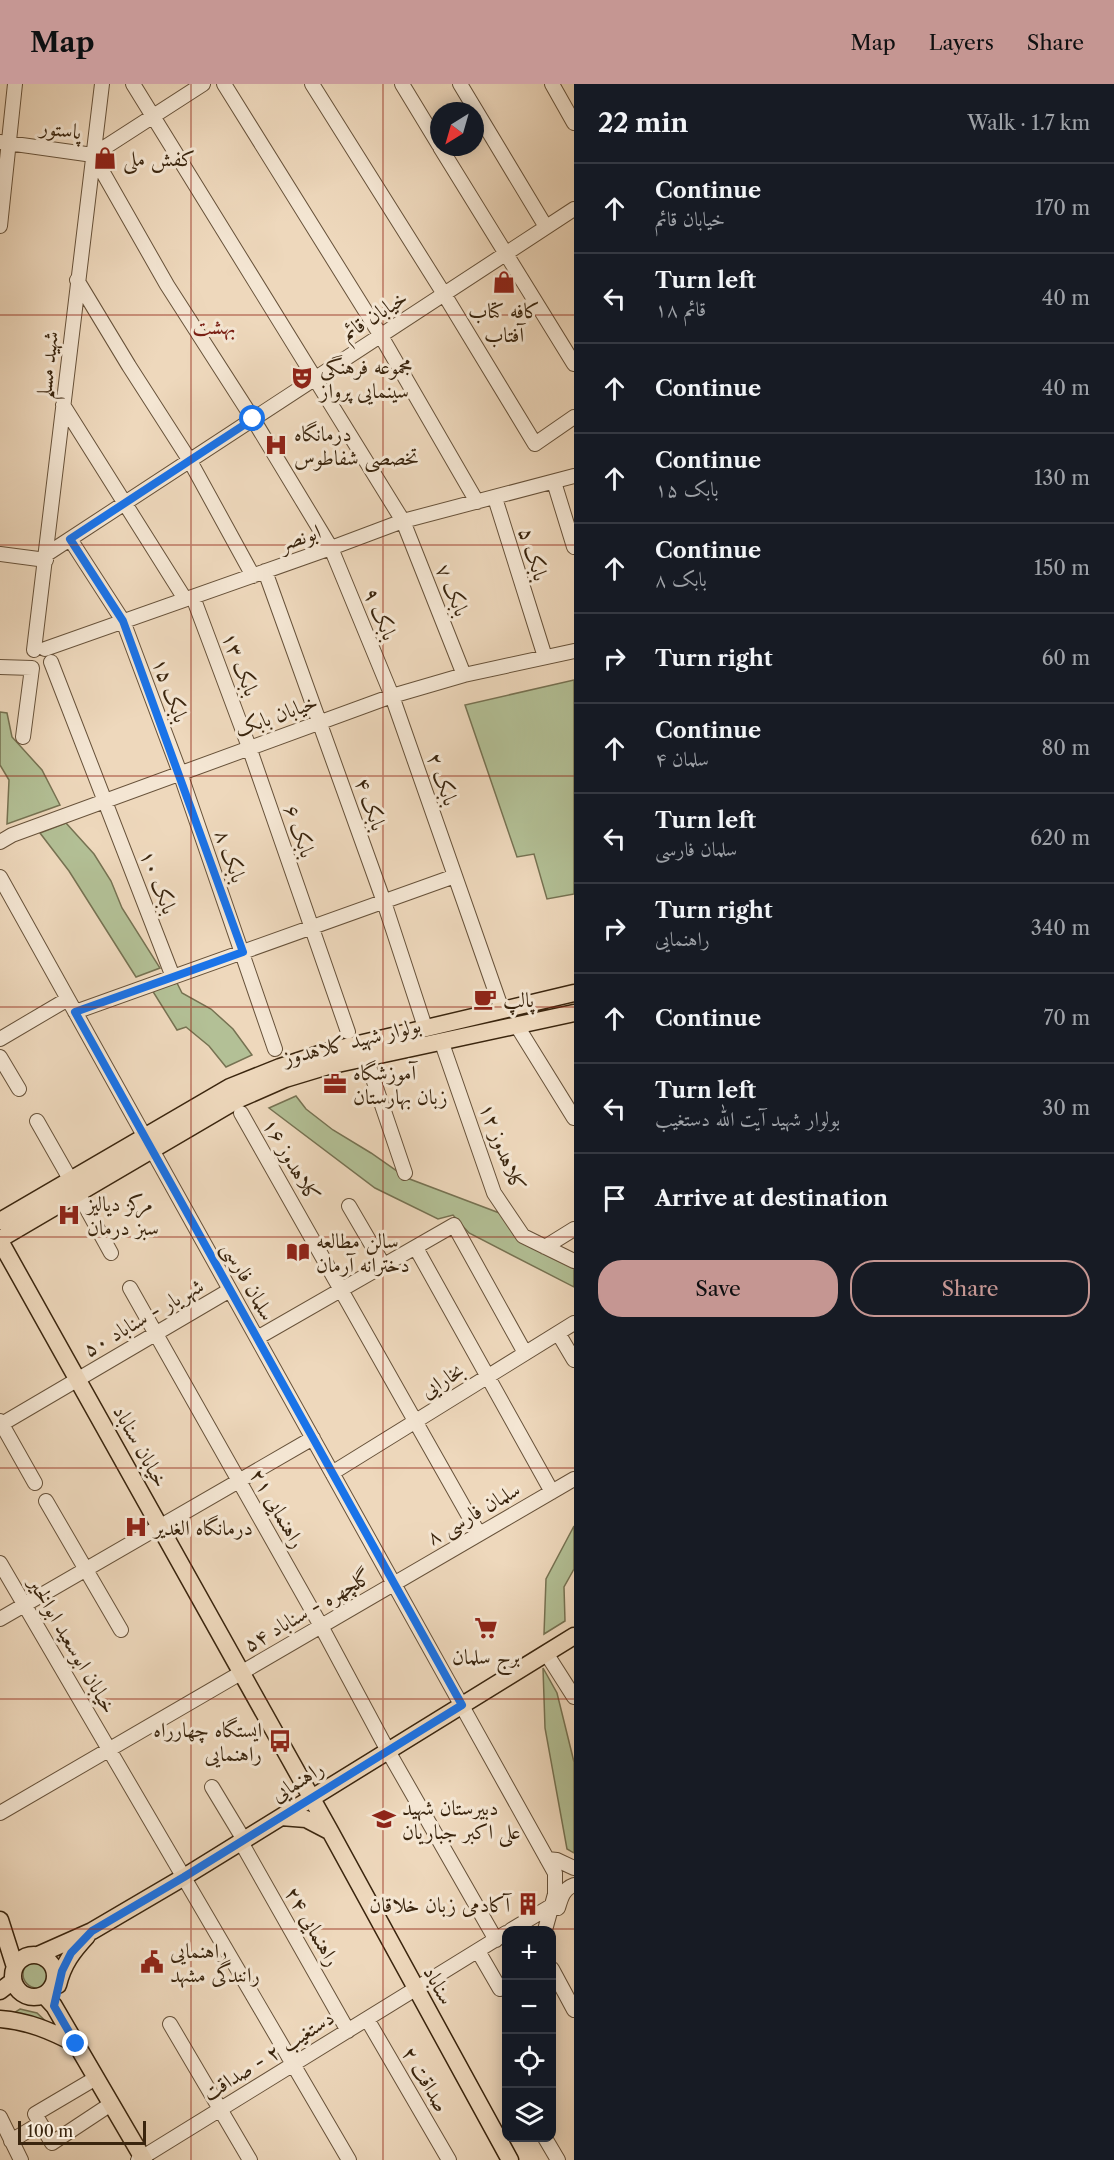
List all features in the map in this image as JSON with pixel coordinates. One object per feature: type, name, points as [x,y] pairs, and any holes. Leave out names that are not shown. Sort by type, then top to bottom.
[{"type":"main road","name":"بولوار شهید کلاهدوز","points":[[0,1221],[74,1186],[148,1143],[230,1087],[280,1066],[334,1050],[574,993]]},
{"type":"main road","name":"بولوار شهید کلاهدوز","points":[[148,1143],[285,1079],[328,1066],[574,1013]]},
{"type":"main road","name":"بولوار شهید کلاهدوز","points":[[0,1240],[74,1186]]},
{"type":"main road","name":"خیابان سناباد","points":[[0,1240],[330,1831]]},
{"type":"main road","name":"راهنمایی","points":[[9,1980],[24,1956],[38,1955],[92,1931],[184,1877],[574,1636]]},
{"type":"main road","points":[[280,1817],[306,1819],[330,1831]]},
{"type":"main road","name":"سناباد","points":[[330,1831],[510,2160]]},
{"type":"main road","points":[[0,1920],[9,1980],[19,1991],[42,1999],[76,2044],[141,2159]]},
{"type":"main road","points":[[42,1999],[62,1971],[71,1953],[92,1931]]},
{"type":"main road","points":[[0,2017],[42,1999],[53,1986],[55,1973],[49,1961],[38,1955]]},
{"type":"main road","points":[[0,2017],[52,2031],[76,2044]]},
{"type":"street","points":[[0,226],[4,142],[15,84]]},
{"type":"street","name":"شهید مسلم","points":[[39,650],[46,557],[102,84]]},
{"type":"street","name":"بابک ۷","points":[[133,84],[403,521],[464,675]]},
{"type":"street","name":"پاستور","points":[[4,142],[93,155],[203,84]]},
{"type":"street","points":[[224,84],[381,336],[477,502]]},
{"type":"street","points":[[312,84],[535,444],[574,417]]},
{"type":"street","points":[[402,84],[430,130]]},
{"type":"street","points":[[552,84],[574,123]]},
{"type":"street","points":[[463,89],[546,227]]},
{"type":"street","name":"بابک ۹","points":[[93,155],[167,285],[253,419],[331,548],[392,696]]},
{"type":"street","points":[[446,156],[574,364]]},
{"type":"street","name":"خیابان قائم","points":[[46,557],[126,502],[546,227],[572,215]]},
{"type":"street","name":"بابک ۴","points":[[77,280],[189,461],[222,519],[259,573],[320,720],[423,1021]]},
{"type":"street","name":"بابک ۱۳","points":[[63,405],[156,552],[189,598],[249,747]]},
{"type":"street","name":"ابونصر","points":[[39,650],[403,521],[574,476]]},
{"type":"street","points":[[554,482],[574,547]]},
{"type":"street","name":"بابک ۵","points":[[495,498],[544,657]]},
{"type":"street","name":"بابک ۱۵","points":[[70,539],[123,621],[180,773]]},
{"type":"street","points":[[0,554],[46,557]]},
{"type":"street","points":[[0,667],[32,668],[38,671],[45,670],[51,662],[50,655],[39,650],[28,658],[32,668],[23,737]]},
{"type":"street","name":"خیابان بابک","points":[[0,842],[12,835],[320,720],[392,696],[464,675],[574,651]]},
{"type":"street","name":"بابک ۱۰","points":[[51,662],[173,977]]},
{"type":"street","name":"بابک ۲","points":[[392,696],[502,1010]]},
{"type":"street","name":"بابک ۶","points":[[249,747],[348,1032]]},
{"type":"street","name":"بابک ۸","points":[[180,773],[275,1049]]},
{"type":"street","points":[[75,1012],[454,876]]},
{"type":"street","name":"سلمان فارسی","points":[[0,877],[548,1859],[555,1873],[555,1894],[546,1926]]},
{"type":"street","points":[[0,1039],[68,999]]},
{"type":"street","points":[[517,1026],[574,1118]]},
{"type":"street","name":"کلاهدوز ۱۲","points":[[444,1049],[494,1193],[523,1236],[574,1261]]},
{"type":"street","points":[[0,1057],[19,1089]]},
{"type":"street","points":[[366,1058],[405,1173]]},
{"type":"street","name":"کلاهدوز ۱۶","points":[[241,1113],[479,1534]]},
{"type":"street","points":[[37,1121],[111,1253]]},
{"type":"street","points":[[349,1206],[384,1266]]},
{"type":"street","points":[[257,1338],[454,1225],[525,1353]]},
{"type":"street","points":[[545,1247],[574,1229]]},
{"type":"street","points":[[416,1248],[552,1491]]},
{"type":"street","name":"راهنمایی ۲۱","points":[[130,1288],[321,1626],[388,1751],[501,1936]]},
{"type":"street","name":"شهریار - سناباد ۵۰","points":[[1,1423],[230,1290]]},
{"type":"street","name":"بخارایی","points":[[332,1473],[574,1323]]},
{"type":"street","points":[[558,1334],[574,1360]]},
{"type":"street","points":[[1,1423],[35,1483]]},
{"type":"street","points":[[0,1619],[313,1438]]},
{"type":"street","name":"سلمان فارسی ۸","points":[[394,1584],[574,1479]]},
{"type":"street","points":[[46,1501],[120,1630]]},
{"type":"street","name":"خیابان ابوسعید ابوالخیر","points":[[0,1563],[349,2160]]},
{"type":"street","name":"گلچهره - سناباد ۵۴","points":[[0,1813],[394,1584]]},
{"type":"street","points":[[546,1653],[574,1697]]},
{"type":"street","name":"راهنمایی ۲۴","points":[[212,1787],[348,2031]]},
{"type":"street","points":[[548,1859],[557,1860],[574,1868]]},
{"type":"street","points":[[552,1926],[561,1897],[567,1888],[574,1885]]},
{"type":"street","points":[[518,1926],[551,1906]]},
{"type":"street","name":"دستغیب ۲ - صداقت","points":[[141,2159],[501,1936]]},
{"type":"street","points":[[478,1951],[500,1989]]},
{"type":"street","points":[[556,1976],[574,2010]]},
{"type":"street","points":[[556,1988],[574,2020]]},
{"type":"street","name":"صداقت ۲","points":[[366,2019],[449,2160]]},
{"type":"street","points":[[170,2024],[250,2160]]},
{"type":"street","points":[[96,2078],[34,2114],[39,2124],[52,2143],[111,2104]]},
{"type":"street","points":[[0,2117],[21,2160]]},
{"type":"street","points":[[11,2141],[39,2124]]},
{"type":"street","points":[[547,2142],[558,2160]]},
{"type":"green space","points":[[574,680],[574,894],[547,899],[534,854],[517,857],[465,705]]},
{"type":"green space","points":[[0,712],[7,713],[12,737],[42,770],[60,805],[7,824],[9,780],[0,765]]},
{"type":"green space","points":[[66,823],[94,854],[111,881],[122,908],[160,968],[136,977],[69,871],[40,833]]},
{"type":"green space","points":[[175,979],[182,993],[211,1009],[233,1029],[252,1055],[226,1067],[209,1046],[186,1027],[177,1030],[152,990]]},
{"type":"green space","points":[[296,1096],[306,1109],[333,1130],[407,1178],[502,1214],[574,1266],[574,1287],[469,1233],[453,1215],[438,1219],[375,1188],[269,1108]]},
{"type":"green space","points":[[574,1526],[574,1569],[564,1587],[565,1621],[544,1634],[546,1579]]},
{"type":"green space","points":[[543,1668],[557,1693],[574,1762],[574,1853],[567,1849],[545,1728]]},
{"type":"green space","points":[[37,1960],[47,1964],[51,1974],[47,1984],[37,1988],[27,1984],[23,1974],[27,1964]]},
{"type":"green space","points":[[20,2009],[37,2013],[55,2030],[9,2016]]},
{"type":"place","name":"کفش ملی","points":[[105,158]]},
{"type":"place","name":"کافه کتاب آفتاب","points":[[504,282]]},
{"type":"place","name":"مجموعه فرهنگی سینمایی پرواز","points":[[302,378]]},
{"type":"place","name":"درمانگاه تخصصی شفاطوس","points":[[276,445]]},
{"type":"place","name":"پالپ","points":[[485,999]]},
{"type":"place","name":"آموزشگاه زبان بهارستان","points":[[335,1084]]},
{"type":"place","name":"مرکز دیالیز سبز درمان","points":[[69,1215]]},
{"type":"place","name":"سالن مطالعه دخترانه آرمان","points":[[298,1252]]},
{"type":"place","name":"درمانگاه الغدیر","points":[[136,1527]]},
{"type":"place","name":"برج سلمان","points":[[486,1628]]},
{"type":"place","name":"ایستگاه چهارراه راهنمایی","points":[[280,1741]]},
{"type":"place","name":"دبیرستان شهید علی اکبر جباریان","points":[[384,1819]]},
{"type":"place","name":"آکادمی زبان خلاقان","points":[[528,1904]]},
{"type":"place","name":"راهنمایی رانندگی مشهد","points":[[152,1962]]},
{"type":"district","name":"بهشت","points":[[214,326]]},
{"type":"route","points":[[76,2044],[54,2006],[62,1971],[71,1953],[92,1931],[184,1877],[462,1705],[75,1012],[243,952],[123,621],[70,539],[253,419]]}]
